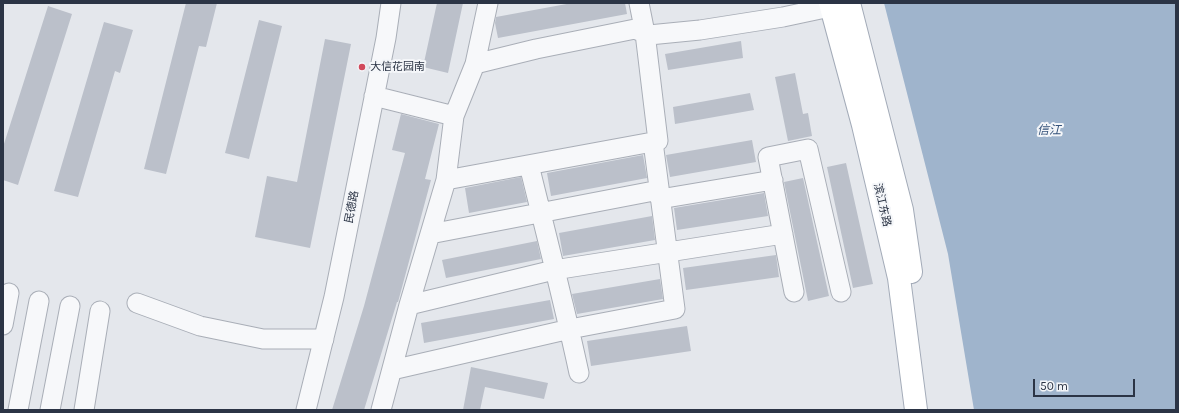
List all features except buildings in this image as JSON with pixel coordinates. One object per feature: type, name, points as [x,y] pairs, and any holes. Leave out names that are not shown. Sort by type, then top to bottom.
[{"type":"main road","name":"滨江东路","points":[[836,4],[899,278],[916,410]]},
{"type":"main road","name":"滨江东路","points":[[836,4],[867,68],[902,210],[930,410]]},
{"type":"street","name":"民德路","points":[[306,410],[334,297],[391,3]]},
{"type":"street","points":[[381,410],[409,305],[446,180],[454,116],[475,64],[488,3]]},
{"type":"street","points":[[446,180],[658,142],[645,33],[639,3]]},
{"type":"street","points":[[475,64],[536,49],[635,29],[649,35],[700,30],[783,17],[836,4]]},
{"type":"street","points":[[374,96],[454,116]]},
{"type":"street","points":[[392,370],[570,330],[675,309],[653,142]]},
{"type":"street","points":[[794,292],[768,157],[808,149],[841,292]]},
{"type":"street","points":[[529,164],[570,330],[579,373]]},
{"type":"street","points":[[430,234],[540,213],[660,194],[773,180]]},
{"type":"street","points":[[409,305],[554,270],[783,234]]},
{"type":"street","points":[[3,325],[9,293]]},
{"type":"street","points":[[18,410],[39,301]]},
{"type":"street","points":[[137,303],[200,326],[263,339],[324,339]]},
{"type":"street","points":[[50,410],[70,306]]},
{"type":"street","points":[[84,410],[100,311]]},
{"type":"water","name":"信江","points":[[884,3],[1176,3],[1176,410],[974,410],[948,254]]},
{"type":"place","name":"大信花园南","points":[[362,67]]}]
